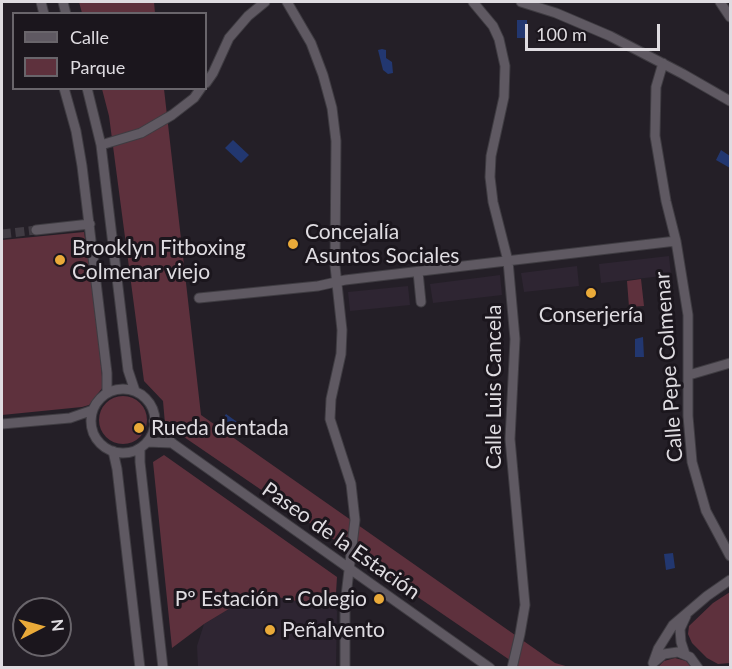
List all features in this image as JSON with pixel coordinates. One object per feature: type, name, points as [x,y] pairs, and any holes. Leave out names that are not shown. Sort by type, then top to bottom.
[{"type":"street","points":[[207,82],[229,38],[248,16],[265,2]]},
{"type":"street","points":[[287,2],[311,43],[332,108],[336,141],[334,212],[342,330],[341,354],[331,399],[330,419],[351,484],[354,506],[354,535],[345,604],[345,668]]},
{"type":"street","points":[[521,2],[556,13],[610,36],[730,101]]},
{"type":"street","points":[[720,2],[730,17]]},
{"type":"street","name":"Calle Luis Cancela","points":[[477,4],[499,39],[505,66],[504,97],[491,156],[490,177],[493,202],[508,261],[515,339],[510,439],[511,468],[525,605],[512,668]]},
{"type":"street","name":"Calle Pepe Colmenar","points":[[663,63],[656,87],[655,136],[688,315],[689,440],[694,473],[706,511],[730,556]]},
{"type":"street","points":[[65,90],[76,131],[90,224],[107,373],[106,393]]},
{"type":"street","points":[[87,90],[101,145],[128,370],[135,391],[149,403],[153,412],[151,435],[143,445],[163,668]]},
{"type":"street","points":[[101,145],[141,133],[172,115],[194,98],[200,90]]},
{"type":"street","points":[[36,230],[90,224]]},
{"type":"street","points":[[199,298],[318,286],[676,241]]},
{"type":"street","points":[[418,272],[421,302]]},
{"type":"street","points":[[689,375],[730,363]]},
{"type":"street","points":[[135,391],[118,389],[100,398],[93,410],[91,425],[101,444],[113,451],[124,452],[143,445],[172,444]]},
{"type":"street","points":[[2,424],[70,418],[93,410]]},
{"type":"street","points":[[70,418],[91,425]]},
{"type":"street","name":"Paseo de la Estación","points":[[154,421],[172,444],[489,668]]},
{"type":"street","points":[[113,451],[140,668]]},
{"type":"street","points":[[652,665],[658,649],[673,625],[730,580]]},
{"type":"street","points":[[687,614],[680,629],[681,642],[685,654],[700,667]]},
{"type":"street","points":[[652,665],[658,658],[671,652],[685,654]]},
{"type":"shaded area","points":[[669,256],[671,275],[601,283],[599,264]]},
{"type":"shaded area","points":[[577,266],[579,286],[524,292],[521,273]]},
{"type":"shaded area","points":[[500,275],[502,295],[433,303],[430,284]]},
{"type":"shaded area","points":[[408,286],[410,305],[350,311],[348,292]]},
{"type":"shaded area","name":"Peñalvento","points":[[252,595],[277,597],[335,609],[337,611],[336,667],[198,667],[197,646],[204,624]]},
{"type":"green space","points":[[79,2],[154,2],[155,12],[82,12]]},
{"type":"green space","points":[[102,90],[164,90],[201,415],[555,663],[569,667],[520,667],[165,424],[163,401],[144,381],[109,116]]},
{"type":"green space","points":[[84,232],[95,303],[103,387],[89,405],[82,407],[2,415],[2,240]]},
{"type":"green space","points":[[641,279],[644,306],[629,307],[627,281]]},
{"type":"green space","points":[[118,396],[128,396],[140,403],[147,415],[147,425],[140,437],[128,444],[118,444],[103,433],[99,425],[99,415],[110,400]]},
{"type":"green space","points":[[164,455],[337,577],[335,609],[277,597],[252,595],[204,624],[172,648],[153,462]]},
{"type":"green space","points":[[730,592],[730,663],[718,664],[707,658],[692,643],[688,634],[689,626],[713,603]]},
{"type":"green space","points":[[675,658],[686,661],[691,667],[658,667],[664,661]]},
{"type":"water","points":[[517,20],[527,20],[527,38],[517,38]]},
{"type":"water","points":[[378,50],[386,50],[386,58],[392,62],[393,73],[388,74],[383,70]]},
{"type":"water","points":[[233,140],[249,155],[241,163],[225,148]]},
{"type":"water","points":[[721,150],[730,156],[730,168],[716,160]]},
{"type":"water","points":[[643,337],[644,357],[635,357],[635,339]]},
{"type":"water","points":[[226,414],[240,424],[234,433],[220,423]]},
{"type":"water","points":[[673,553],[675,568],[666,570],[664,554]]},
{"type":"tunnel","points":[[2,234],[36,230]]},
{"type":"place","name":"Concejalía Asuntos Sociales","points":[[293,244]]},
{"type":"place","name":"Brooklyn Fitboxing Colmenar viejo","points":[[60,260]]},
{"type":"place","name":"Conserjería","points":[[591,293]]},
{"type":"place","name":"Rueda dentada","points":[[139,428]]},
{"type":"place","name":"Pº Estación - Colegio","points":[[379,599]]},
{"type":"place","name":"Peñalvento","points":[[270,630]]}]
